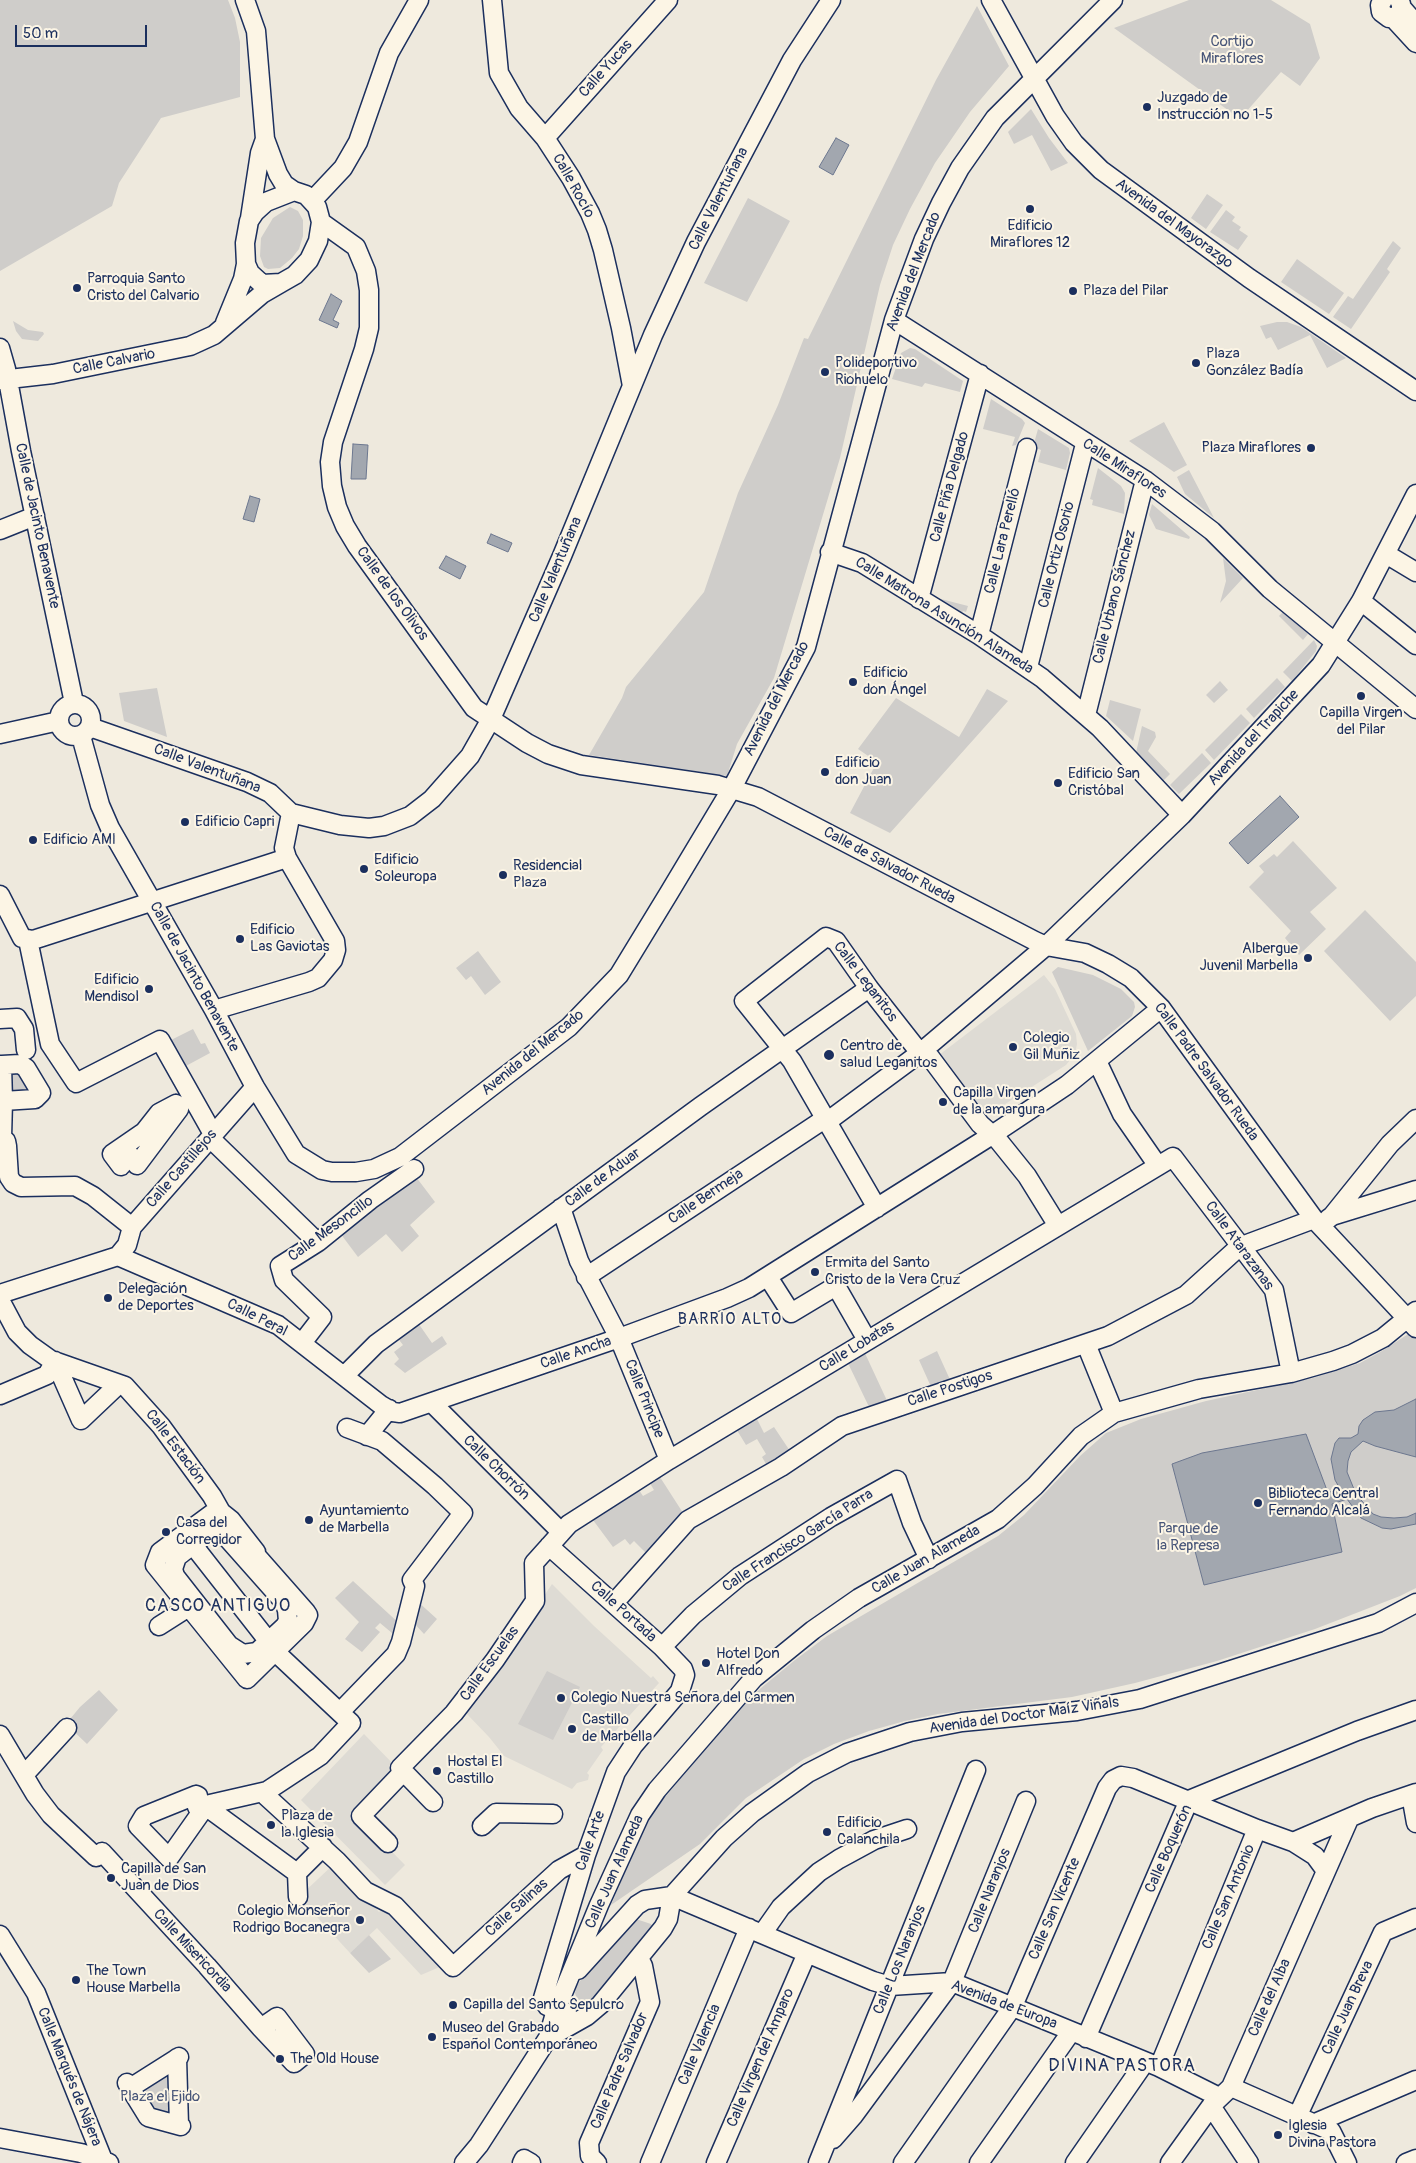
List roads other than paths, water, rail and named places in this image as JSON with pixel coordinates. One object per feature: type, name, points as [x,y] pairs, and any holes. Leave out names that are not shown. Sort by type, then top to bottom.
[{"type":"street","points":[[245,0],[256,31],[266,139],[278,174],[284,184],[294,191],[306,195],[312,201],[320,214],[321,222],[318,241],[309,260],[296,275],[281,283],[262,284],[250,273],[246,264]]},
{"type":"street","points":[[312,201],[343,168],[358,142],[390,53],[419,0]]},
{"type":"street","name":"Calle Rocío","points":[[492,0],[499,74],[519,108],[545,138],[586,206],[597,230],[621,328],[632,386]]},
{"type":"street","name":"Calle Yucas","points":[[545,138],[668,0]]},
{"type":"street","name":"Calle Valentuñana","points":[[86,731],[247,782],[270,793],[291,813],[340,825],[369,828],[384,826],[410,816],[432,799],[470,756],[491,719],[562,556],[632,386],[696,242],[792,60],[831,0]]},
{"type":"street","name":"Avenida del Mayorazgo","points":[[991,0],[1055,116],[1074,143],[1101,170],[1236,269],[1416,391]]},
{"type":"street","name":"Avenida del Mercado","points":[[356,1172],[374,1169],[400,1157],[569,1027],[596,1001],[619,974],[732,788],[806,647],[830,552],[894,320],[924,239],[950,185],[995,118],[1113,0]]},
{"type":"street","points":[[1383,0],[1380,5],[1381,12],[1386,17],[1398,8]]},
{"type":"street","points":[[1398,8],[1416,24]]},
{"type":"street","points":[[1398,8],[1416,42]]},
{"type":"street","points":[[222,328],[243,278],[246,264],[245,243],[260,153],[266,139]]},
{"type":"street","points":[[249,221],[255,212],[266,202],[294,191]]},
{"type":"street","name":"Calle de los Olivos","points":[[321,222],[356,247],[366,271],[369,290],[368,328],[364,349],[333,442],[330,462],[332,486],[337,507],[345,526],[357,546],[474,708],[548,754],[581,765],[732,788]]},
{"type":"street","name":"Calle Calvario","points":[[4,380],[54,374],[176,350],[203,341],[222,328],[253,301],[281,283]]},
{"type":"street","name":"Calle Miraflores","points":[[894,320],[980,374],[1085,444],[1145,480],[1212,531],[1270,589],[1416,709]]},
{"type":"street","name":"Calle de Jacinto Benavente","points":[[0,348],[4,380],[74,703]]},
{"type":"street","name":"Calle Piña Delgado","points":[[919,599],[980,374]]},
{"type":"street","name":"Calle Ortiz Osorio","points":[[1028,667],[1085,444]]},
{"type":"street","name":"Calle Lara Perelló","points":[[979,635],[1027,448]]},
{"type":"street","name":"Calle Urbano Sánchez","points":[[1086,715],[1145,480]]},
{"type":"street","name":"Avenida del Trapiche","points":[[920,1053],[1046,946],[1182,815],[1321,665],[1361,601],[1414,505]]},
{"type":"street","points":[[0,530],[35,516]]},
{"type":"street","name":"Calle Matrona Asunción Alameda","points":[[830,552],[855,559],[1028,667],[1086,715],[1182,815]]},
{"type":"street","points":[[1386,554],[1416,572]]},
{"type":"street","points":[[1361,601],[1416,645]]},
{"type":"street","points":[[74,703],[80,704],[89,710],[91,716],[86,731],[70,736],[62,729],[59,721],[62,710],[74,703]]},
{"type":"street","points":[[0,734],[59,721]]},
{"type":"street","name":"Calle de Jacinto Benavente","points":[[86,731],[100,806],[110,828],[214,1010],[255,1087],[296,1154],[322,1170],[356,1172]]},
{"type":"street","name":"Calle de Salvador Rueda","points":[[732,788],[758,797],[1046,946]]},
{"type":"street","points":[[214,1010],[309,982],[318,978],[333,960],[336,950],[335,940],[287,858],[284,848],[291,813]]},
{"type":"street","points":[[0,895],[17,931],[22,938],[28,940],[287,858]]},
{"type":"street","name":"Calle Leganitos","points":[[877,1208],[827,1120],[784,1050],[744,1001],[826,937],[836,941],[869,988],[920,1053],[930,1057],[980,1124],[992,1135],[1027,1176],[1058,1226]]},
{"type":"street","points":[[28,940],[50,1044],[76,1083],[160,1040],[211,1136],[312,1237]]},
{"type":"street","name":"Calle Padre Salvador Rueda","points":[[1046,946],[1085,953],[1131,978],[1161,1008],[1322,1220]]},
{"type":"street","name":"Calle de Aduar","points":[[344,1376],[376,1344],[701,1106],[784,1050],[869,988]]},
{"type":"street","name":"Calle Ancha","points":[[385,1407],[400,1413],[432,1403],[728,1298],[768,1277],[992,1135],[1067,1084],[1161,1008]]},
{"type":"street","points":[[0,1019],[17,1018],[24,1029],[26,1050]]},
{"type":"street","name":"Calle Bermeja","points":[[586,1277],[827,1120],[920,1053]]},
{"type":"street","name":"Calle Atarazanas","points":[[1097,1060],[1122,1114],[1166,1162],[1274,1290],[1291,1373]]},
{"type":"street","points":[[3,1101],[35,1099],[42,1093],[20,1064],[1,1065],[3,1101],[2,1138],[6,1141],[9,1178],[13,1183],[21,1187],[75,1186],[93,1196],[132,1227]]},
{"type":"street","name":"Calle Castillejos","points":[[118,1256],[127,1245],[132,1227],[255,1087]]},
{"type":"street","points":[[1413,1319],[1322,1220],[1390,1144],[1416,1119]]},
{"type":"street","name":"Calle Lobatas","points":[[549,1546],[569,1524],[669,1460],[1166,1162]]},
{"type":"street","name":"Calle Mesoncillo","points":[[302,1343],[322,1317],[284,1280],[280,1266],[318,1242],[370,1200],[414,1169]]},
{"type":"street","name":"Calle Postigos","points":[[614,1603],[688,1520],[781,1467],[842,1426],[1108,1336],[1152,1315],[1186,1294],[1239,1247],[1416,1190]]},
{"type":"street","name":"Calle Principe","points":[[561,1208],[579,1261],[619,1338],[669,1460]]},
{"type":"street","points":[[0,1294],[118,1256]]},
{"type":"street","name":"Calle Peral","points":[[118,1256],[278,1326],[385,1407]]},
{"type":"street","points":[[768,1277],[791,1313],[836,1286],[867,1340]]},
{"type":"street","points":[[0,1300],[17,1332],[30,1345],[53,1360],[122,1385],[81,1420],[53,1360]]},
{"type":"street","name":"Calle Juan Alameda","points":[[571,1978],[599,1905],[640,1815],[657,1790],[754,1678],[813,1630],[859,1598],[998,1519],[1034,1486],[1081,1436],[1114,1414],[1199,1389],[1291,1373],[1352,1354],[1413,1319]]},
{"type":"street","points":[[1086,1344],[1114,1414]]},
{"type":"street","points":[[0,1395],[47,1375],[53,1360]]},
{"type":"street","name":"Calle Estación","points":[[122,1385],[161,1426],[212,1496],[221,1512],[228,1517],[256,1552],[254,1553],[308,1615]]},
{"type":"street","name":"Calle Chorrón","points":[[432,1403],[561,1532]]},
{"type":"street","points":[[375,1438],[385,1407]]},
{"type":"street","points":[[340,1712],[396,1654],[401,1642],[415,1586],[412,1580],[463,1513],[435,1486],[375,1438],[347,1428]]},
{"type":"street","name":"Calle Francisco García Parra","points":[[662,1647],[693,1614],[740,1576],[831,1517],[897,1480],[912,1523],[930,1559]]},
{"type":"street","points":[[155,1566],[160,1552],[217,1510],[221,1512],[216,1529],[177,1557],[175,1576],[188,1601],[247,1679],[285,1626],[288,1615],[284,1602],[221,1531],[216,1529]]},
{"type":"street","points":[[193,1545],[270,1646],[351,1723],[320,1756],[265,1793],[266,1796],[323,1847],[297,1873],[298,1897]]},
{"type":"street","name":"Calle Portada","points":[[549,1546],[662,1647],[683,1669],[685,1675],[683,1685]]},
{"type":"street","name":"Calle Escuelas","points":[[388,1843],[361,1816],[454,1713],[495,1660],[535,1601],[534,1563],[549,1546]]},
{"type":"street","points":[[155,1566],[175,1562]]},
{"type":"street","points":[[155,1566],[236,1650],[250,1654],[270,1646],[304,1623],[308,1615],[288,1615]]},
{"type":"street","points":[[159,1626],[180,1612],[188,1601]]},
{"type":"street","name":"Avenida del Doctor Maíz Viñals","points":[[548,2038],[587,2016],[600,2005],[668,1919],[672,1896],[718,1844],[752,1813],[808,1773],[847,1753],[910,1732],[962,1722],[1077,1711],[1140,1699],[1378,1623],[1416,1603]]},
{"type":"street","points":[[1378,1623],[1416,1617]]},
{"type":"street","name":"Calle Arte","points":[[556,2010],[546,2006],[543,1998],[586,1855],[616,1772],[633,1746],[683,1685]]},
{"type":"street","name":"Calle Boquerón","points":[[979,2163],[1078,2035],[1189,1800],[1357,1731],[1416,1710]]},
{"type":"street","points":[[15,1767],[48,1749],[66,1728]]},
{"type":"street","name":"Calle Misericordia","points":[[0,1735],[15,1767],[51,1815],[99,1854],[207,1966],[261,2028]]},
{"type":"street","points":[[401,1770],[433,1802]]},
{"type":"street","name":"Calle Los Naranjos","points":[[821,2156],[976,1770]]},
{"type":"street","name":"Calle San Vicente","points":[[903,2163],[1013,2006],[1107,1788],[1113,1780],[1122,1776],[1133,1778],[1257,1829]]},
{"type":"street","points":[[202,1806],[269,1789]]},
{"type":"street","points":[[1293,1842],[1372,1808],[1413,1794],[1416,1823]]},
{"type":"street","points":[[202,1806],[200,1814],[170,1858],[138,1826],[144,1816],[196,1795],[202,1806],[297,1873]]},
{"type":"street","name":"Calle Naranjos","points":[[952,1982],[1026,1801]]},
{"type":"street","points":[[482,1826],[496,1813],[553,1814]]},
{"type":"street","name":"Calle del Alba","points":[[1170,2163],[1220,2097],[1349,1819]]},
{"type":"street","name":"Calle San Antonio","points":[[1075,2163],[1152,2064],[1257,1829],[1293,1842]]},
{"type":"street","name":"Calle Valencia","points":[[650,2163],[756,1931],[819,1872],[874,1840],[906,1830]]},
{"type":"street","points":[[1293,1842],[1315,1856],[1326,1871]]},
{"type":"street","name":"Calle Salinas","points":[[323,1847],[365,1891],[395,1906],[453,1967],[559,1870],[586,1855]]},
{"type":"street","points":[[464,2163],[479,2145],[548,2038],[556,2010],[571,1978],[637,1905],[645,1900],[672,1896]]},
{"type":"street","name":"Avenida de Europa","points":[[672,1896],[873,1981],[890,1986],[952,1982],[1152,2064],[1220,2097],[1305,2120],[1330,2131],[1347,2163]]},
{"type":"street","name":"Calle Juan Breva","points":[[1305,2120],[1383,1932],[1416,1918]]},
{"type":"street","name":"Calle Marqués de Nájera","points":[[0,1935],[36,1993],[106,2162]]},
{"type":"street","name":"Calle Virgen del Amparo","points":[[716,2163],[807,1953]]},
{"type":"street","name":"Calle Padre Salvador","points":[[589,2161],[589,2143],[650,2002],[643,1966],[639,1958]]},
{"type":"street","name":"Calle Los Naranjos","points":[[821,2156],[854,2115],[952,1982]]},
{"type":"street","points":[[556,2010],[587,2016]]},
{"type":"street","points":[[178,2058],[180,2125],[148,2117],[129,2085],[178,2058]]},
{"type":"street","points":[[1305,2120],[1416,2080]]},
{"type":"street","points":[[1220,2097],[1249,2163]]},
{"type":"street","points":[[0,2138],[67,2157],[106,2162]]},
{"type":"street","points":[[1406,2163],[1416,2159]]},
{"type":"street","points":[[522,2163],[524,2160],[531,2163]]},
{"type":"place","name":"Juzgado de Instrucción nº 1-5","points":[[1147,107]]},
{"type":"place","name":"Edificio Miraflores 12","points":[[1030,209]]},
{"type":"place","name":"Parroquia Santo Cristo del Calvario","points":[[77,288]]},
{"type":"place","name":"Plaza del Pilar","points":[[1073,291]]},
{"type":"place","name":"Plaza González Badía","points":[[1196,363]]},
{"type":"place","name":"Polideportivo Riohuelo","points":[[825,372]]},
{"type":"place","name":"Plaza Miraflores","points":[[1311,448]]},
{"type":"place","name":"Edificio don Ángel","points":[[853,682]]},
{"type":"place","name":"Capilla Virgen del Pilar","points":[[1361,696]]},
{"type":"place","name":"Edificio don Juan","points":[[825,772]]},
{"type":"place","name":"Edificio San Cristóbal","points":[[1058,783]]},
{"type":"place","name":"Edificio Capri","points":[[185,822]]},
{"type":"place","name":"Edificio AMI","points":[[33,840]]},
{"type":"place","name":"Edificio Soleuropa","points":[[364,869]]},
{"type":"place","name":"Residencial Plaza","points":[[503,875]]},
{"type":"place","name":"Edificio Las Gaviotas","points":[[240,939]]},
{"type":"place","name":"Albergue Juvenil Marbella","points":[[1308,958]]},
{"type":"place","name":"Edificio Mendisol","points":[[149,989]]},
{"type":"place","name":"Colegio Gil Muñiz","points":[[1013,1047]]},
{"type":"place","name":"Centro de salud Leganitos","points":[[829,1055]]},
{"type":"place","name":"Capilla Virgen de la amargura","points":[[943,1102]]},
{"type":"place","name":"Ermita del Santo Cristo de la Vera Cruz","points":[[815,1272]]},
{"type":"place","name":"Delegación de Deportes","points":[[108,1298]]},
{"type":"place","name":"Biblioteca Central Fernando Alcalá","points":[[1258,1503]]},
{"type":"place","name":"Ayuntamiento de Marbella","points":[[309,1520]]},
{"type":"place","name":"Casa del Corregidor","points":[[166,1532]]},
{"type":"place","name":"Hotel Don Alfredo","points":[[706,1663]]},
{"type":"place","name":"Colegio Nuestra Señora del Carmen","points":[[561,1698]]},
{"type":"place","name":"Castillo de Marbella","points":[[572,1729]]},
{"type":"place","name":"Hostal El Castillo","points":[[437,1771]]},
{"type":"place","name":"Plaza de la Iglesia","points":[[271,1825]]},
{"type":"place","name":"Edificio Calanchila","points":[[827,1832]]},
{"type":"place","name":"Capilla de San Juan de Dios","points":[[111,1878]]},
{"type":"place","name":"Colegio Monseñor Rodrigo Bocanegra","points":[[360,1920]]},
{"type":"place","name":"The Town House Marbella","points":[[76,1980]]},
{"type":"place","name":"Capilla del Santo Sepulcro","points":[[453,2005]]},
{"type":"place","name":"Museo del Grabado Español Contemporáneo","points":[[432,2037]]},
{"type":"place","name":"The Old House","points":[[280,2059]]},
{"type":"place","name":"Iglesia Divina Pastora","points":[[1278,2135]]},
{"type":"district","name":"BARRIO ALTO","points":[[730,1320]]},
{"type":"district","name":"CASCO ANTIGUO","points":[[218,1606]]},
{"type":"district","name":"DIVINA PASTORA","points":[[1122,2066]]},
{"type":"park label","name":"Cortijo Miraflores","points":[[1232,50]]},
{"type":"park label","name":"Parque de la Represa","points":[[1188,1538]]},
{"type":"park label","name":"Plaza el Ejido","points":[[160,2097]]}]
